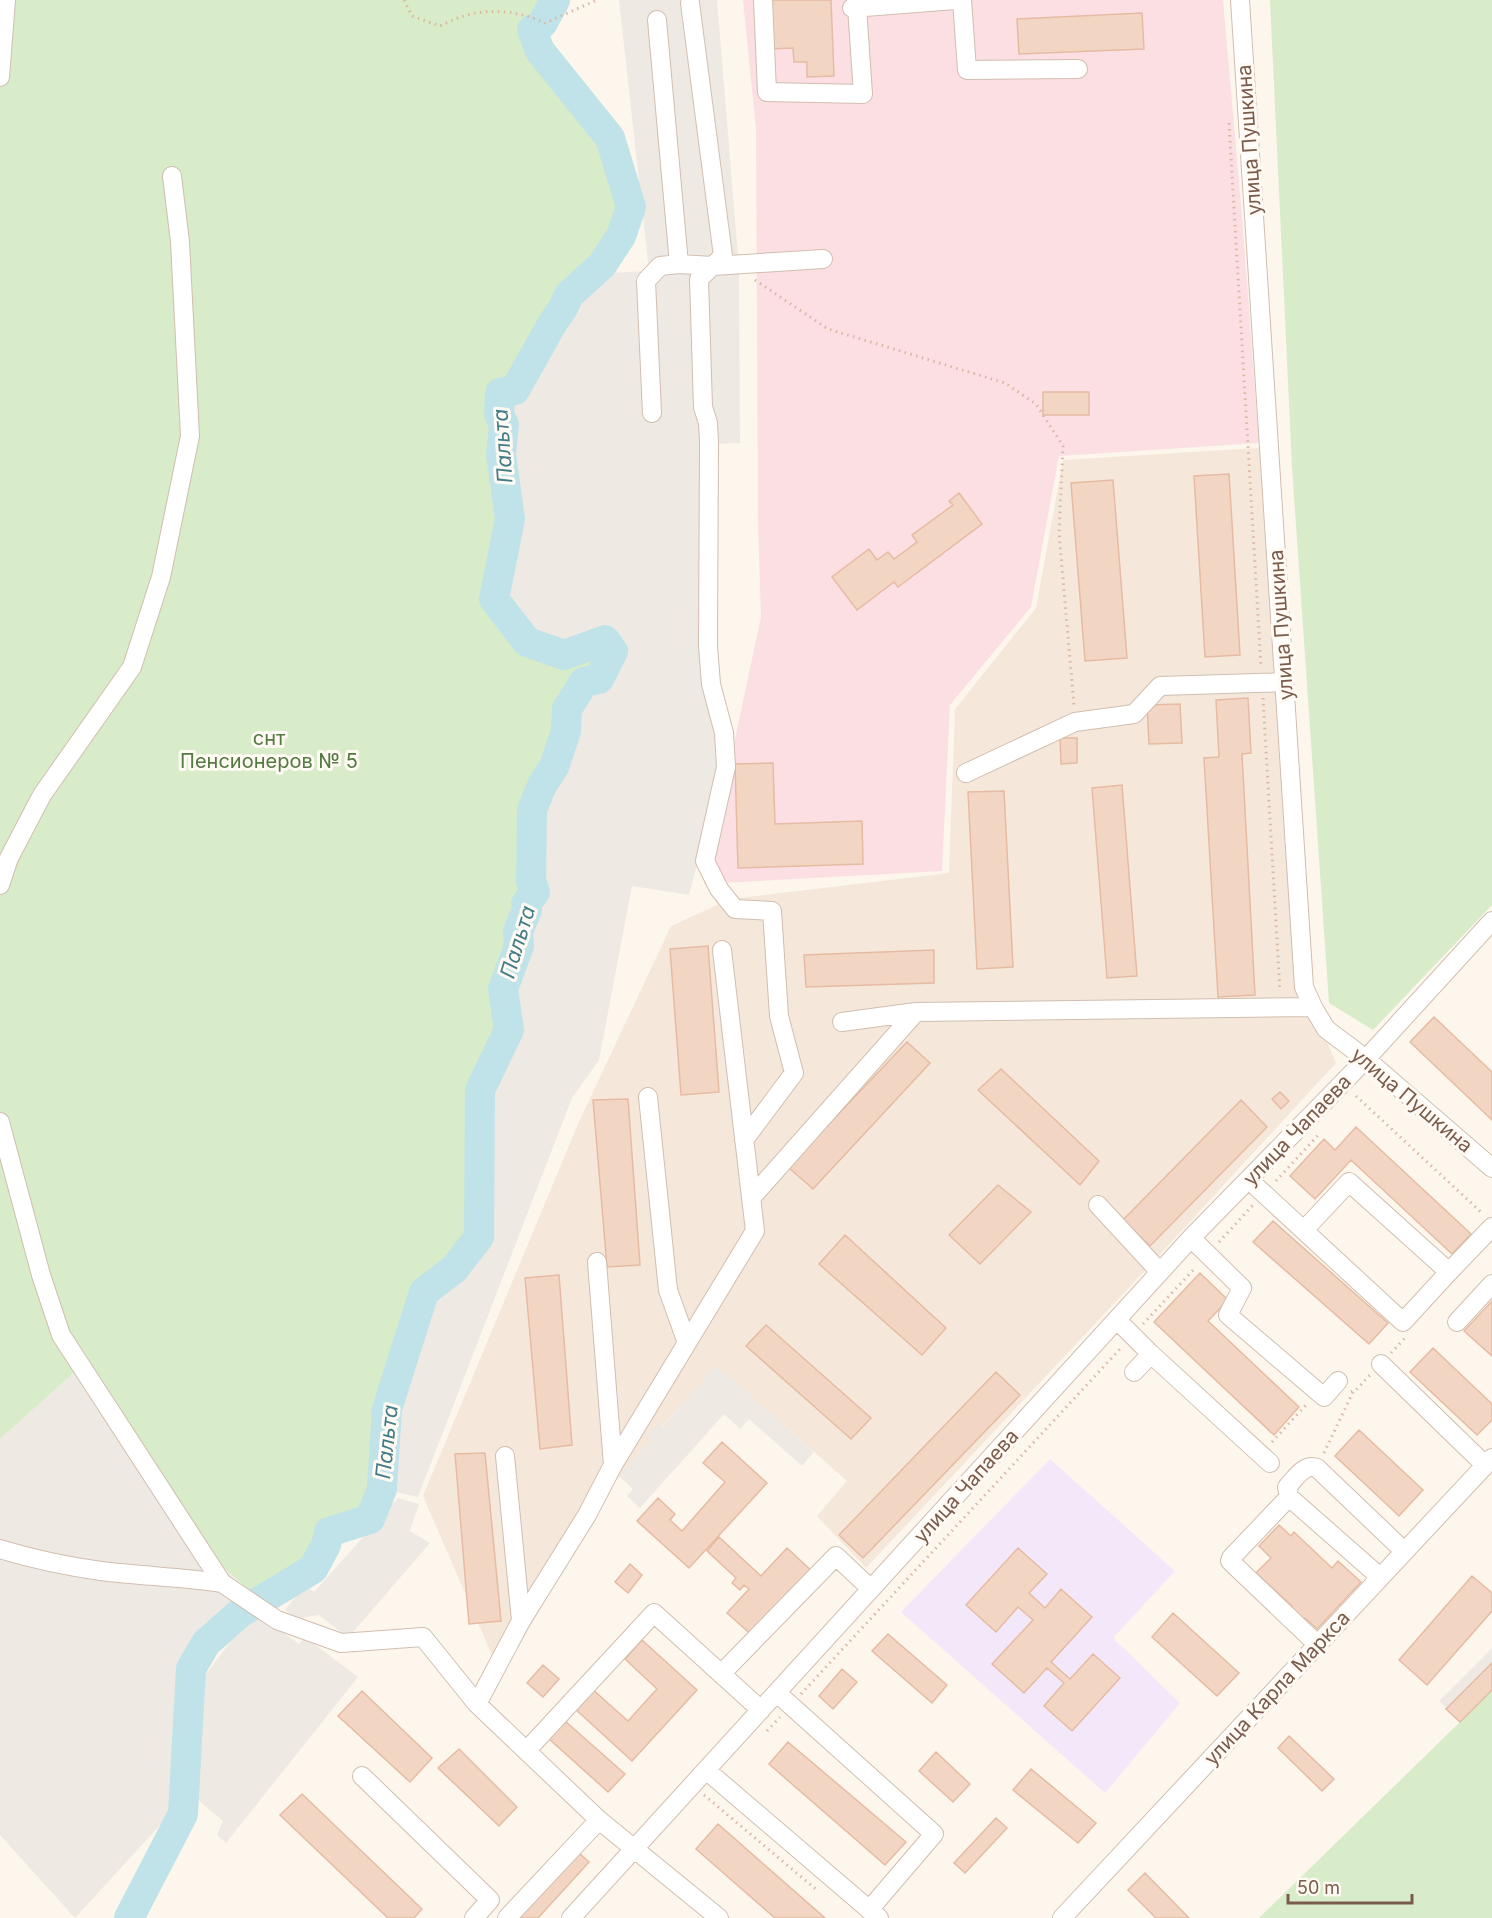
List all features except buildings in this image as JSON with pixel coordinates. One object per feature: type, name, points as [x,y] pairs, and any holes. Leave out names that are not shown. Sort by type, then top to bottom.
[{"type":"street","points":[[0,77],[6,0]]},
{"type":"street","points":[[763,0],[767,92],[863,94],[854,7],[955,0]]},
{"type":"street","points":[[962,0],[967,70],[1078,69]]},
{"type":"street","name":"улица Пушкина","points":[[1240,0],[1304,987],[1312,1007],[1326,1029],[1366,1059],[1492,1168]]},
{"type":"street","points":[[690,3],[723,256],[722,265]]},
{"type":"street","points":[[657,21],[679,264]]},
{"type":"street","points":[[0,885],[9,858],[42,795],[132,667],[161,578],[190,436],[180,242],[172,176]]},
{"type":"street","points":[[652,413],[646,281],[660,266],[823,259]]},
{"type":"street","points":[[722,265],[699,279],[703,407],[710,441],[708,646],[711,684],[724,733],[726,767],[705,861],[719,889],[735,909],[772,911],[778,1016],[794,1072],[744,1140]]},
{"type":"street","points":[[966,772],[1075,722],[1134,714],[1160,686],[1284,682]]},
{"type":"street","name":"улица Чапаева","points":[[571,1918],[1191,1238],[1366,1059],[1492,921]]},
{"type":"street","points":[[477,1704],[521,1621],[754,1231],[722,950]]},
{"type":"street","points":[[843,1022],[916,1012],[1312,1007]]},
{"type":"street","points":[[751,1198],[916,1012]]},
{"type":"street","points":[[648,1097],[668,1290],[687,1343]]},
{"type":"street","points":[[0,1122],[41,1275],[61,1335],[222,1583],[277,1620],[341,1643],[423,1637],[477,1704],[599,1820],[719,1918]]},
{"type":"street","points":[[1249,1180],[1403,1322],[1491,1224]]},
{"type":"street","points":[[1304,1230],[1349,1182],[1449,1272]]},
{"type":"street","points":[[1098,1205],[1160,1272]]},
{"type":"street","points":[[1191,1238],[1242,1288],[1228,1315],[1324,1397],[1346,1387]]},
{"type":"street","points":[[597,1262],[613,1465]]},
{"type":"street","points":[[1457,1323],[1492,1284]]},
{"type":"street","points":[[1117,1320],[1265,1459]]},
{"type":"street","points":[[1134,1372],[1151,1354]]},
{"type":"street","points":[[1381,1364],[1489,1462]]},
{"type":"street","points":[[505,1456],[521,1621]]},
{"type":"street","name":"улица Карла Маркса","points":[[1062,1918],[1489,1462]]},
{"type":"street","points":[[1380,1577],[1289,1497],[1287,1487],[1305,1468],[1311,1466],[1317,1468],[1404,1551]]},
{"type":"street","points":[[1289,1497],[1230,1561],[1318,1645]]},
{"type":"street","points":[[0,1549],[36,1559],[101,1571],[183,1577],[222,1583]]},
{"type":"street","points":[[721,1674],[836,1556],[872,1589]]},
{"type":"street","points":[[527,1750],[654,1613],[761,1710]]},
{"type":"street","points":[[706,1770],[874,1914],[934,1834],[777,1693]]},
{"type":"street","points":[[362,1776],[490,1900],[474,1918]]},
{"type":"street","points":[[507,1918],[599,1820]]},
{"type":"path","points":[[404,0],[412,16],[440,26],[467,15],[492,11],[528,15],[545,23],[597,0]]},
{"type":"path","points":[[1229,118],[1281,1007]]},
{"type":"path","points":[[722,265],[828,329],[1005,382],[1036,404],[1063,446],[1059,533],[1074,682],[1075,722]]},
{"type":"path","points":[[1350,1102],[1357,1095],[1491,1224]]},
{"type":"path","points":[[767,1731],[1320,1133]]},
{"type":"path","points":[[1317,1468],[1346,1387]]},
{"type":"path","points":[[1265,1459],[1318,1392]]},
{"type":"path","points":[[692,1786],[824,1896]]},
{"type":"shaded area","points":[[619,0],[717,0],[739,268],[740,443],[713,444],[713,682],[731,733],[689,895],[632,886],[599,1060],[572,1098],[418,1497],[382,1489],[387,1409],[424,1292],[454,1269],[479,1237],[480,1090],[509,1030],[503,989],[519,946],[518,931],[527,910],[526,904],[535,892],[531,881],[532,810],[542,785],[554,767],[566,731],[567,709],[584,682],[605,640],[564,655],[527,642],[494,599],[510,519],[501,454],[504,425],[499,414],[500,393],[563,308],[569,295],[591,274],[649,271]]},
{"type":"shaded area","points":[[743,0],[1223,0],[1259,443],[1059,456],[1031,607],[950,705],[942,871],[704,884],[761,617],[758,522],[756,129]]},
{"type":"shaded area","points":[[1274,447],[1304,987],[1336,1063],[866,1568],[817,1516],[847,1481],[717,1366],[661,1427],[648,1436],[652,1440],[614,1483],[501,1676],[423,1496],[578,1124],[671,926],[730,899],[949,873],[955,709],[1036,608],[1063,460]]},
{"type":"shaded area","points":[[90,1364],[215,1560],[239,1582],[240,1606],[190,1654],[178,1687],[173,1811],[75,1918],[0,1835],[0,1439],[77,1370]]},
{"type":"shaded area","points":[[716,1365],[814,1452],[802,1466],[749,1419],[740,1429],[724,1414],[640,1508],[627,1496],[633,1489],[619,1476],[651,1440],[647,1436],[658,1424],[662,1427]]},
{"type":"shaded area","points":[[1050,1459],[1175,1571],[1113,1638],[1180,1703],[1105,1793],[901,1612]]},
{"type":"shaded area","points":[[398,1498],[419,1504],[410,1531],[430,1543],[348,1638],[319,1615],[305,1617],[300,1622],[285,1610],[305,1585],[314,1592]]},
{"type":"shaded area","points":[[254,1611],[299,1644],[305,1637],[358,1677],[226,1843],[217,1835],[223,1821],[192,1795],[199,1683]]},
{"type":"shaded area","points":[[1492,1648],[1492,1690],[1460,1722],[1439,1701]]},
{"type":"green space","name":"снт Пенсионеров № 5","points":[[0,0],[555,0],[542,24],[532,30],[540,51],[610,138],[631,207],[621,236],[602,265],[569,295],[515,390],[500,393],[499,414],[504,425],[501,454],[510,519],[494,599],[527,642],[564,655],[605,640],[613,651],[599,679],[584,682],[567,709],[566,731],[554,767],[542,785],[532,810],[531,881],[535,892],[526,904],[527,910],[518,931],[519,946],[503,989],[509,1030],[480,1090],[479,1237],[454,1269],[424,1292],[387,1409],[382,1489],[370,1519],[329,1532],[326,1545],[313,1569],[260,1600],[215,1560],[77,1370],[0,1439]]},
{"type":"green space","points":[[1270,0],[1492,0],[1492,905],[1373,1030],[1329,1003],[1292,467]]},
{"type":"green space","points":[[1492,1690],[1492,1918],[1259,1918],[1460,1722]]},
{"type":"waterway","name":"Пальта","points":[[129,1918],[183,1814],[191,1669],[206,1643],[240,1613],[313,1569],[326,1545],[329,1532],[370,1519],[382,1489],[387,1409],[424,1292],[454,1269],[479,1237],[480,1090],[509,1030],[503,989],[519,946],[518,931],[527,910],[526,904],[535,892],[531,881],[532,810],[542,785],[554,767],[566,731],[567,709],[584,682],[599,679],[613,651],[605,640],[564,655],[527,642],[494,599],[510,519],[501,454],[504,425],[499,414],[500,393],[515,390],[569,295],[602,265],[621,236],[631,207],[610,138],[540,51],[532,30],[542,24],[555,0]]}]
